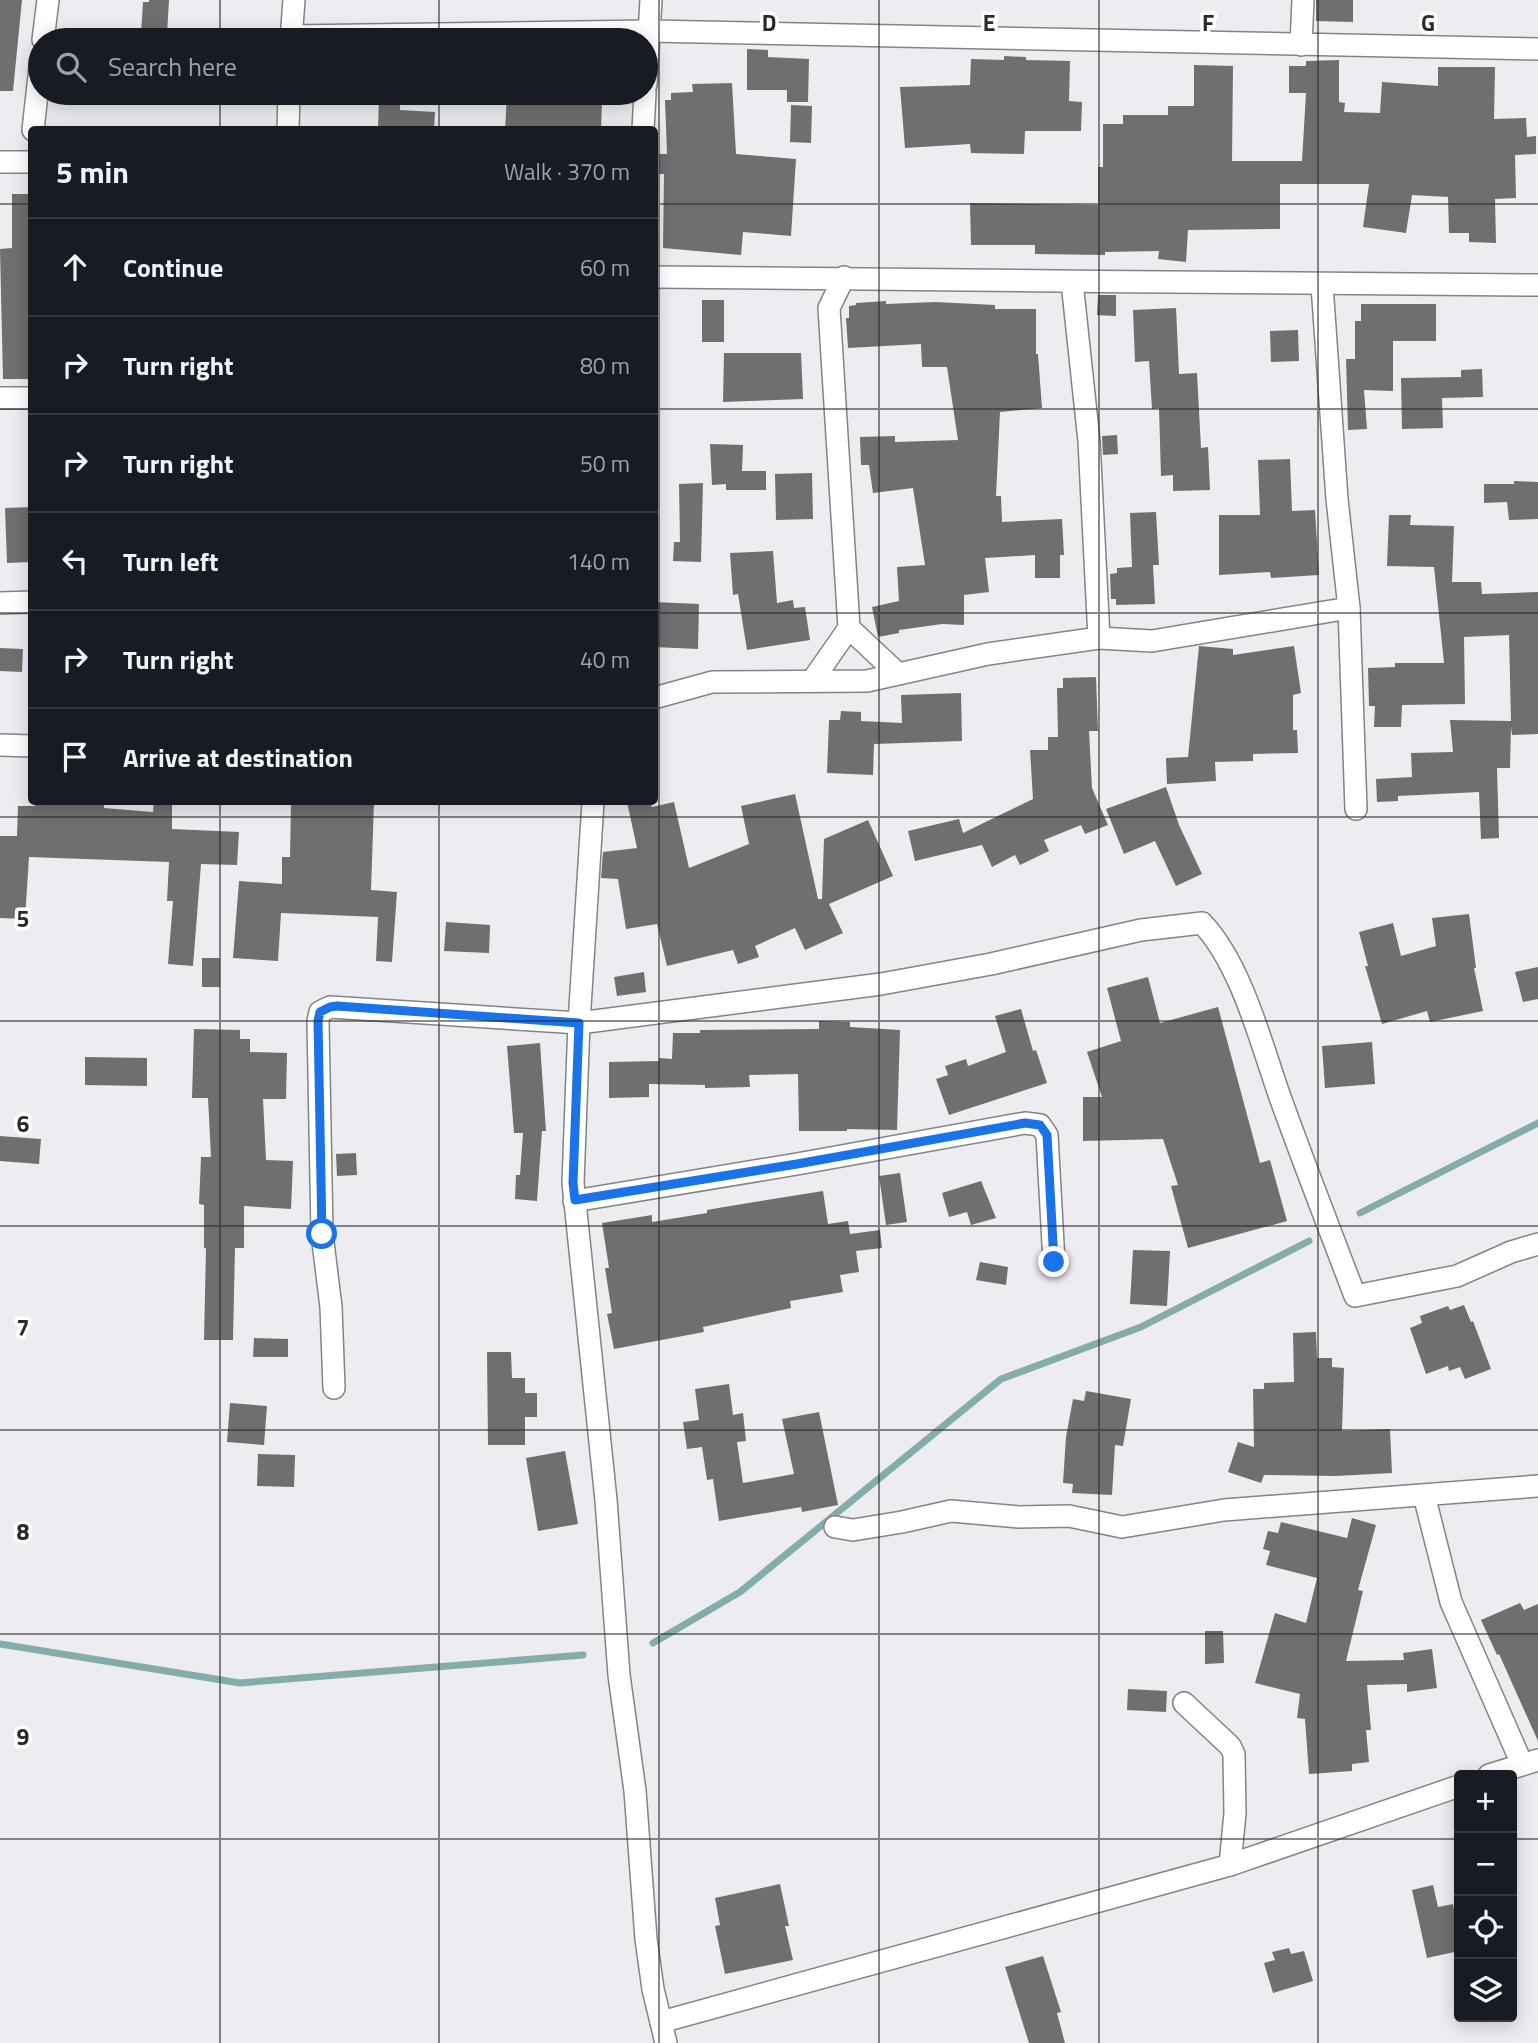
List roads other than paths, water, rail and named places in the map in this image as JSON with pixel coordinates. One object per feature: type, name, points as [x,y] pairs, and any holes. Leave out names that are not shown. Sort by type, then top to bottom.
[{"type":"street","points":[[44,28],[48,0]]},
{"type":"street","points":[[292,28],[294,0]]},
{"type":"street","points":[[649,28],[651,0]]},
{"type":"street","points":[[1301,45],[1303,0]]},
{"type":"street","points":[[658,31],[1538,49]]},
{"type":"street","points":[[33,126],[36,105]]},
{"type":"street","points":[[288,126],[289,105]]},
{"type":"street","points":[[643,126],[644,105]]},
{"type":"street","points":[[0,162],[28,157]]},
{"type":"street","points":[[658,277],[1538,285]]},
{"type":"street","points":[[812,681],[849,628],[829,308],[844,277]]},
{"type":"street","points":[[803,278],[829,308]]},
{"type":"street","points":[[1072,282],[1089,441],[1098,638]]},
{"type":"street","points":[[1322,285],[1337,499],[1349,608],[1356,809]]},
{"type":"street","points":[[0,398],[28,398]]},
{"type":"street","points":[[0,603],[28,602]]},
{"type":"street","points":[[658,697],[712,682],[867,681],[988,654],[1098,638],[1152,641],[1349,608]]},
{"type":"street","points":[[849,628],[898,674]]},
{"type":"street","points":[[0,745],[28,746]]},
{"type":"street","points":[[593,805],[579,1023],[573,1183],[606,1500],[619,1675],[635,1791],[646,1939],[653,1989],[666,2043]]},
{"type":"street","points":[[334,1388],[331,1307],[322,1234],[318,1021],[320,1012],[337,1006],[579,1023],[881,984],[991,964],[1140,930],[1202,923],[1216,937],[1243,995],[1355,1296],[1457,1276],[1511,1252],[1538,1244]]},
{"type":"street","points":[[575,1200],[810,1162],[1025,1123],[1040,1125],[1047,1135],[1054,1262]]},
{"type":"street","points":[[835,1527],[853,1530],[951,1511],[1019,1517],[1069,1516],[1122,1527],[1224,1510],[1538,1486]]},
{"type":"street","points":[[1424,1495],[1451,1602],[1530,1762],[1505,1770]]},
{"type":"street","points":[[1184,1703],[1230,1746],[1234,1754],[1235,1813],[1230,1865]]},
{"type":"street","points":[[661,2022],[1230,1865],[1454,1788]]},
{"type":"waterway","points":[[1360,1213],[1538,1123]]},
{"type":"waterway","points":[[653,1643],[740,1592],[1001,1379],[1141,1327],[1309,1241]]},
{"type":"waterway","points":[[0,1644],[240,1683],[583,1655]]}]
